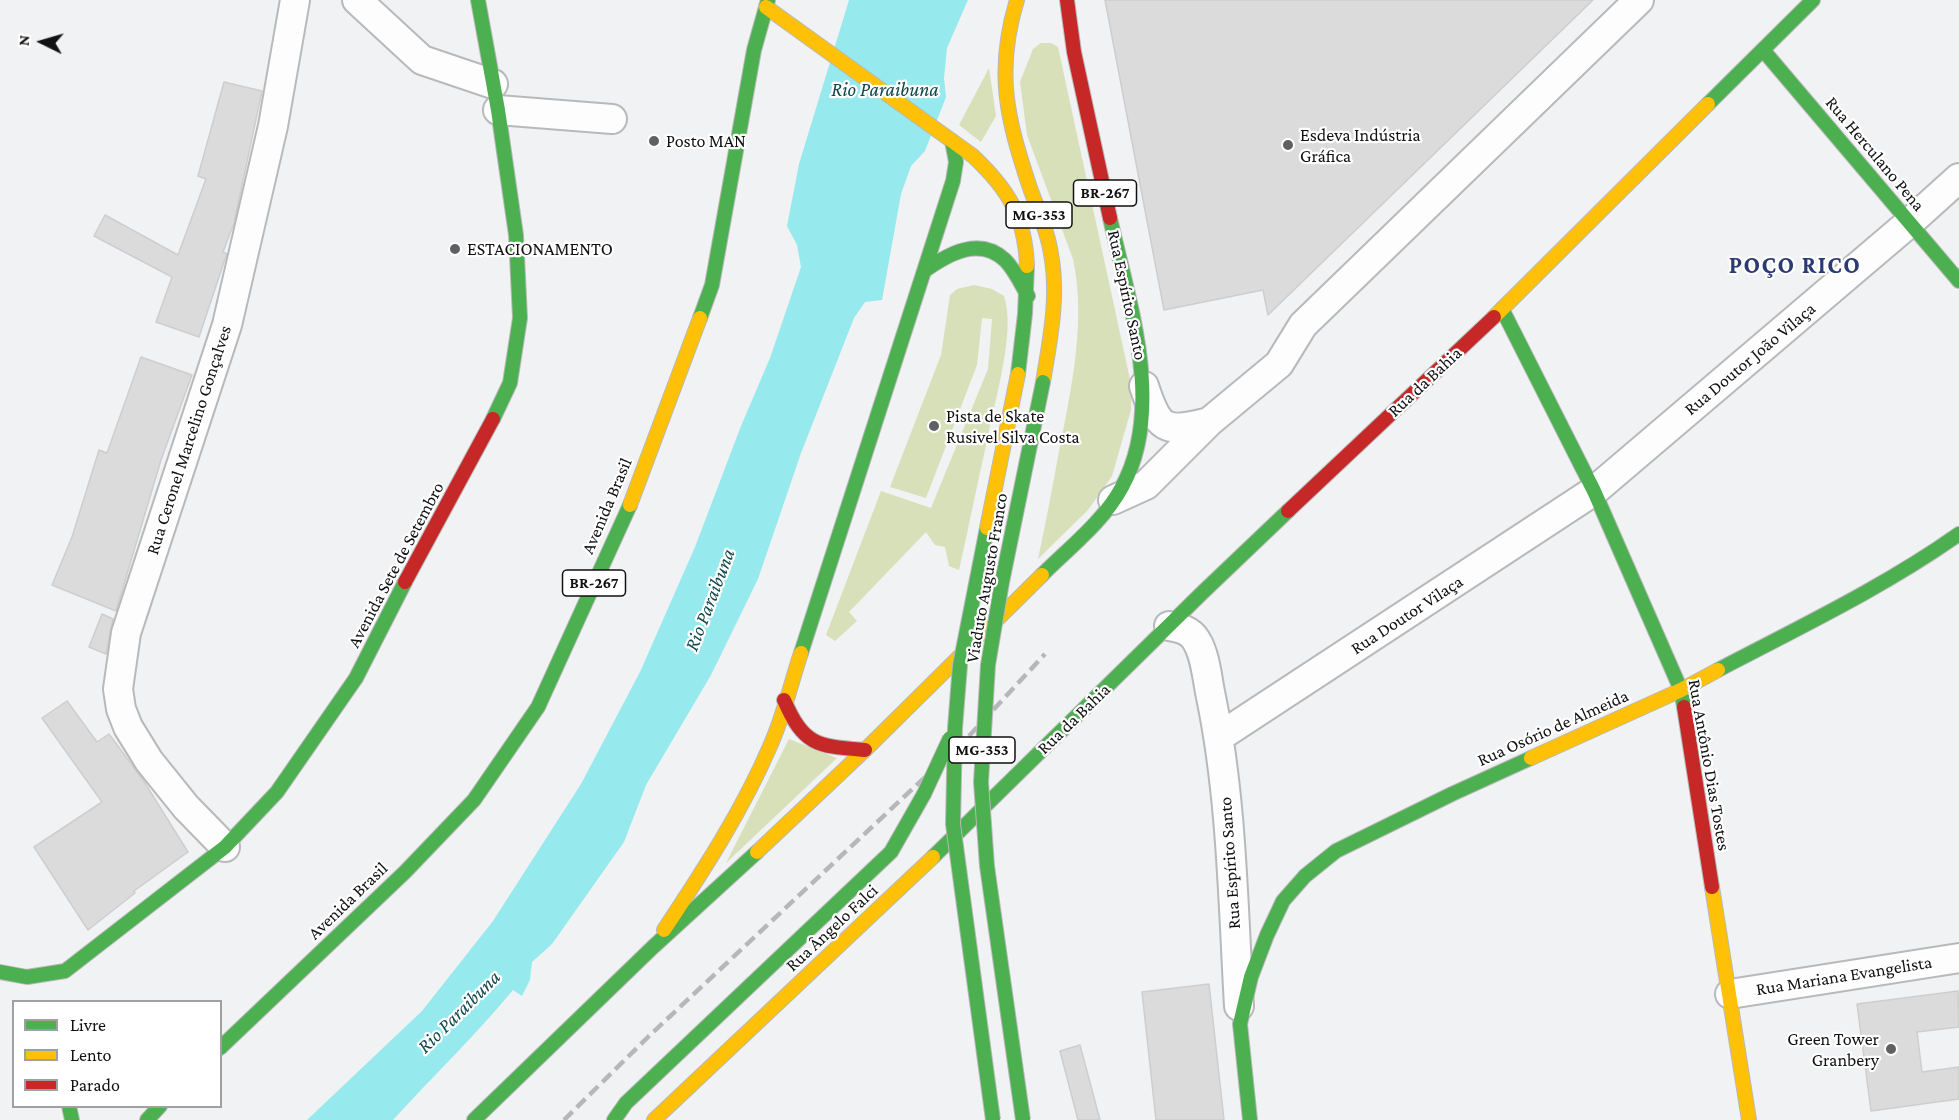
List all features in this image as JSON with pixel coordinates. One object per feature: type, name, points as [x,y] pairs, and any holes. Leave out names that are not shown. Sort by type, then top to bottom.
[{"type":"main road","name":"Avenida Sete de Setembro","points":[[0,972],[48,979],[65,971],[225,847],[277,792],[356,678],[405,582],[482,442],[510,383],[520,318],[516,235],[496,97],[478,0]]},
{"type":"main road","name":"Viaduto Augusto Franco","points":[[1017,0],[1004,50],[1004,86],[1015,140],[1045,232],[1054,274],[1054,306],[1043,382],[1002,582],[988,665],[981,782],[987,866],[1023,1120]]},
{"type":"main road","name":"Rua Espírito Santo","points":[[1067,0],[1074,52],[1142,365],[1143,412],[1137,441],[1122,487],[1109,506]]},
{"type":"main road","name":"Rua da Bahia","points":[[1031,760],[1502,309],[1813,0]]},
{"type":"main road","name":"Viaduto Augusto Franco","points":[[764,2],[807,38],[991,169],[1001,182],[1011,202],[1024,236],[1028,257],[1028,296],[1018,374],[967,625],[960,665],[955,728],[953,824],[993,1120]]},
{"type":"main road","name":"Avenida Brasil","points":[[222,1046],[405,872],[466,808],[538,706],[628,508],[709,293],[764,2]]},
{"type":"main road","name":"Rua Herculano Pena","points":[[1763,50],[1959,281]]},
{"type":"main road","points":[[653,947],[695,883],[755,780],[772,742],[953,181],[956,162],[952,141]]},
{"type":"main road","points":[[924,271],[942,258],[960,250],[975,248],[990,250],[1004,258],[1028,296]]},
{"type":"main road","name":"Rua Antônio Dias Tostes","points":[[1502,309],[1594,491],[1681,690],[1749,1120]]},
{"type":"main road","name":"BR-267","points":[[474,1120],[653,947],[865,750],[1109,506]]},
{"type":"main road","name":"Rua Osório de Almeida","points":[[1240,1023],[1251,977],[1283,901],[1305,876],[1336,851],[1452,794],[1681,690],[1878,585],[1928,556],[1959,534]]},
{"type":"main road","points":[[784,700],[797,727],[808,738],[829,747],[865,750]]},
{"type":"main road","points":[[614,1120],[626,1103],[891,852],[924,794],[955,728]]},
{"type":"main road","name":"Rua Ângelo Falci","points":[[654,1120],[918,872],[1031,760]]},
{"type":"main road","name":"Rua Espírito Santo","points":[[1240,1023],[1250,1120]]},
{"type":"main road","points":[[147,1120],[159,1108]]},
{"type":"street","name":"Rua Ceronel Marcelino Gonçalves","points":[[225,847],[186,807],[149,761],[128,727],[121,709],[118,689],[126,633],[227,325],[273,126],[295,0]]},
{"type":"street","points":[[357,0],[422,60],[496,97],[612,119]]},
{"type":"street","points":[[1109,506],[1146,485],[1209,422],[1279,364],[1303,325],[1639,0]]},
{"type":"street","name":"Rua Doutor João Vilaça","points":[[1594,491],[1959,178]]},
{"type":"street","points":[[1143,386],[1157,420],[1170,428],[1186,428],[1209,422]]},
{"type":"street","name":"Rua Doutor Vilaça","points":[[1219,737],[1594,491]]},
{"type":"street","name":"Rua Espírito Santo","points":[[1169,626],[1189,632],[1196,640],[1202,656],[1219,737],[1230,839],[1240,1023]]},
{"type":"street","name":"Rua Mariana Evangelista","points":[[1730,994],[1959,958]]},
{"type":"green space","points":[[1041,43],[1051,43],[1058,47],[1131,384],[1131,410],[1112,476],[1088,510],[1038,559],[1073,377],[1078,329],[1077,282],[1073,259],[1027,135],[1020,82],[1033,49]]},
{"type":"green space","points":[[989,68],[996,116],[981,142],[959,125]]},
{"type":"green space","points":[[974,285],[992,289],[1004,296],[1008,327],[999,385],[959,570],[949,566],[945,547],[935,545],[926,532],[849,612],[857,621],[835,641],[826,635],[881,491],[931,508],[988,369],[992,319],[982,318],[977,365],[926,498],[890,487],[941,355],[950,295],[957,289]]},
{"type":"green space","points":[[789,739],[837,758],[726,863]]},
{"type":"water","name":"Rio Paraibuna","points":[[849,0],[968,0],[947,48],[944,78],[946,97],[925,151],[911,166],[901,194],[882,300],[865,302],[854,318],[801,453],[758,579],[711,675],[646,785],[624,842],[552,944],[532,962],[530,980],[522,996],[513,990],[393,1120],[307,1120],[422,1011],[493,921],[581,784],[640,672],[695,547],[741,426],[770,358],[801,267],[797,245],[787,226],[799,164]]},
{"type":"building","name":"Esdeva Indústria Gráfica","points":[[1105,0],[1593,0],[1268,315],[1263,290],[1164,310]]},
{"type":"building","points":[[224,82],[262,91],[234,223],[223,252],[227,254],[199,337],[156,322],[172,277],[94,236],[105,215],[178,255],[206,179],[198,176]]},
{"type":"building","points":[[141,357],[192,375],[161,460],[116,611],[52,585],[72,537],[99,450],[107,453]]},
{"type":"building","points":[[102,614],[113,619],[106,654],[89,647]]},
{"type":"building","points":[[67,701],[97,742],[109,734],[143,780],[188,852],[134,891],[135,893],[88,930],[34,847],[102,802],[42,718]]},
{"type":"building","points":[[1209,984],[1224,1120],[1156,1120],[1142,992]]},
{"type":"building","name":"Green Tower Granbery","points":[[1958,991],[1959,1027],[1917,1032],[1922,1072],[1959,1067],[1959,1099],[1871,1111],[1857,1004]]},
{"type":"building","points":[[1080,1045],[1100,1120],[1078,1120],[1060,1051]]},
{"type":"railway","points":[[564,1120],[649,1036],[970,735],[1045,654]]},
{"type":"traffic: fast","points":[[478,0],[498,110],[516,235],[520,318],[510,383],[493,419]]},
{"type":"traffic: fast","points":[[700,318],[712,285],[754,50],[768,0]]},
{"type":"traffic: fast","points":[[1708,104],[1813,0]]},
{"type":"traffic: fast","points":[[1763,50],[1959,281]]},
{"type":"traffic: fast","points":[[801,653],[953,181],[956,162],[952,141]]},
{"type":"traffic: fast","points":[[1042,575],[1106,511],[1122,487],[1135,456],[1141,423],[1142,388],[1139,353],[1110,218]]},
{"type":"traffic: fast","points":[[924,271],[964,250],[985,249],[1005,260],[1028,296]]},
{"type":"traffic: fast","points":[[1018,374],[1025,314],[1027,266]]},
{"type":"traffic: fast","points":[[1502,309],[1594,491],[1681,690],[1684,707]]},
{"type":"traffic: fast","points":[[1023,1120],[987,866],[981,782],[988,665],[1002,582],[1043,382]]},
{"type":"traffic: fast","points":[[222,1046],[405,872],[474,800],[538,707],[630,505]]},
{"type":"traffic: fast","points":[[933,857],[1288,511]]},
{"type":"traffic: fast","points":[[987,528],[960,665],[955,728],[953,824],[993,1120]]},
{"type":"traffic: fast","points":[[1718,670],[1871,589],[1959,534]]},
{"type":"traffic: fast","points":[[0,972],[27,977],[65,971],[225,847],[277,792],[356,678],[405,582]]},
{"type":"traffic: fast","points":[[924,794],[950,738]]},
{"type":"traffic: fast","points":[[1250,1120],[1240,1024],[1251,977],[1283,901],[1305,876],[1336,851],[1531,758]]},
{"type":"traffic: fast","points":[[614,1120],[626,1103],[891,852],[924,794]]},
{"type":"traffic: fast","points":[[474,1120],[653,947],[757,852]]},
{"type":"traffic: fast","points":[[69,1108],[72,1120]]},
{"type":"traffic: fast","points":[[147,1120],[158,1108]]},
{"type":"traffic: slow","points":[[1017,0],[1007,50],[1005,73],[1007,95],[1015,140],[1048,237],[1053,270],[1053,318],[1043,382]]},
{"type":"traffic: slow","points":[[766,7],[973,156],[996,180],[1012,205],[1023,232],[1027,266]]},
{"type":"traffic: slow","points":[[1494,317],[1708,104]]},
{"type":"traffic: slow","points":[[630,505],[700,318]]},
{"type":"traffic: slow","points":[[987,528],[1018,374]]},
{"type":"traffic: slow","points":[[757,852],[865,750],[1042,575]]},
{"type":"traffic: slow","points":[[664,930],[722,840],[760,769],[780,722],[801,653]]},
{"type":"traffic: slow","points":[[1531,758],[1681,690],[1718,670]]},
{"type":"traffic: slow","points":[[654,1120],[933,857]]},
{"type":"traffic: slow","points":[[1712,887],[1749,1120]]},
{"type":"traffic: jam","points":[[1067,0],[1074,52],[1110,218]]},
{"type":"traffic: jam","points":[[1288,511],[1494,317]]},
{"type":"traffic: jam","points":[[405,582],[493,419]]},
{"type":"traffic: jam","points":[[784,700],[798,727],[814,741],[835,747],[865,750]]},
{"type":"traffic: jam","points":[[1684,707],[1712,887]]},
{"type":"place","name":"Posto MAN","points":[[654,141]]},
{"type":"place","name":"Esdeva Indústria Gráfica","points":[[1288,145]]},
{"type":"place","name":"ESTACIONAMENTO","points":[[455,249]]},
{"type":"place","name":"Pista de Skate Rusivel Silva Costa","points":[[934,426]]},
{"type":"place","name":"Green Tower Granbery","points":[[1891,1049]]},
{"type":"district","name":"POÇO RICO","points":[[1795,266]]}]
